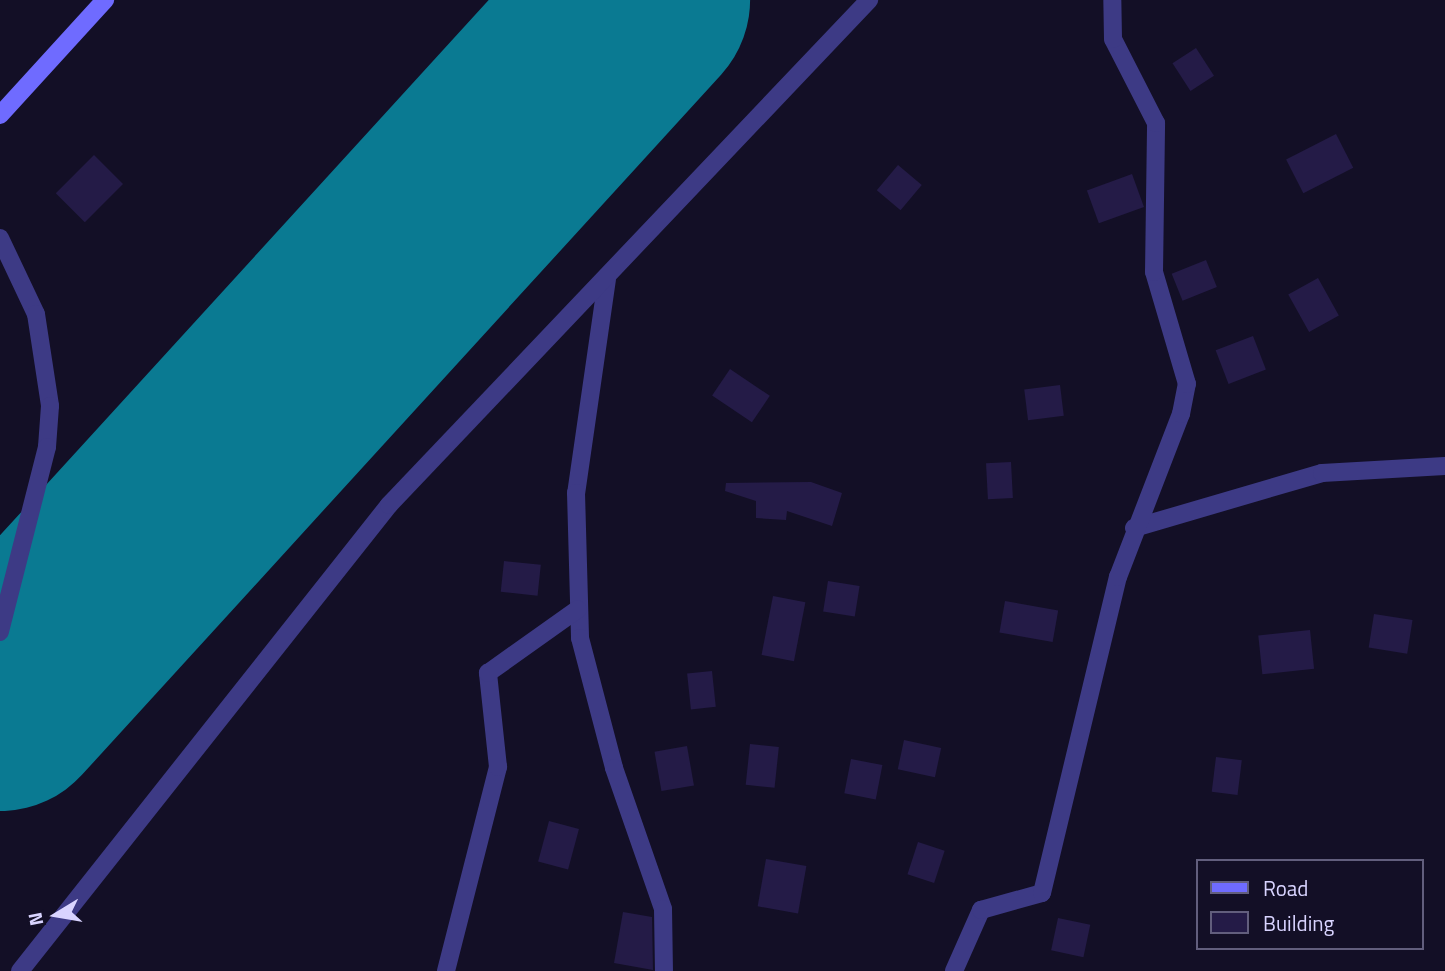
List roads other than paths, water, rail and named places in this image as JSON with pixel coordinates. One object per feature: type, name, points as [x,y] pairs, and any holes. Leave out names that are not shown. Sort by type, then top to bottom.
[{"type":"street","points":[[0,115],[105,0]]},
{"type":"street","points":[[20,971],[389,505],[607,279],[869,0]]},
{"type":"street","points":[[954,971],[981,910],[1042,893],[1134,528],[1181,414],[1187,384],[1154,272],[1156,123],[1114,39],[1112,0]]},
{"type":"street","points":[[0,238],[36,314],[50,406],[44,461],[0,632]]},
{"type":"street","points":[[607,279],[576,493],[578,609],[614,768],[663,909],[664,971]]},
{"type":"street","points":[[1134,528],[1322,473],[1445,466]]},
{"type":"street","points":[[446,971],[498,767],[488,673],[578,609]]}]
